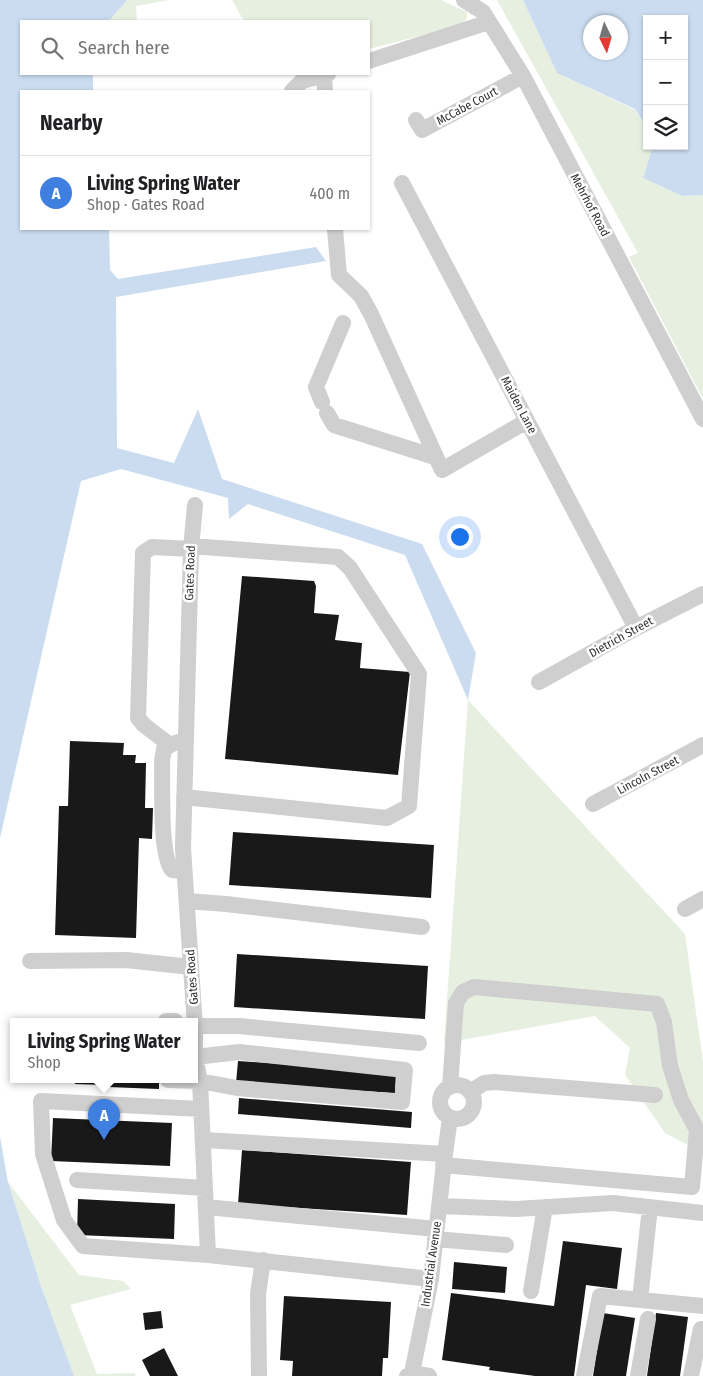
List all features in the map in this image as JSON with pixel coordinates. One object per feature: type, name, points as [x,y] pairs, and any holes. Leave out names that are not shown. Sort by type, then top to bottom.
[{"type":"street","name":"Mehrhof Road","points":[[464,0],[483,12],[523,76],[703,419]]},
{"type":"street","points":[[370,61],[489,22]]},
{"type":"street","name":"McCabe Court","points":[[416,120],[422,130],[523,76]]},
{"type":"street","points":[[293,90],[302,81],[326,80]]},
{"type":"street","name":"Maiden Lane","points":[[402,183],[636,628]]},
{"type":"street","points":[[335,230],[339,274],[361,296],[371,314],[438,464]]},
{"type":"street","points":[[343,323],[316,387],[334,425],[392,444],[438,464],[527,421]]},
{"type":"street","name":"Gates Road","points":[[194,1018],[184,870],[184,797],[178,743],[195,505]]},
{"type":"street","points":[[178,743],[144,725],[138,718],[143,553],[152,547],[191,547],[338,557],[350,568],[419,674],[409,806],[387,818],[184,797]]},
{"type":"street","name":"Dietrich Street","points":[[539,682],[636,628],[703,594]]},
{"type":"street","points":[[178,743],[164,749],[162,761],[164,840],[169,866],[172,870],[184,870]]},
{"type":"street","name":"Lincoln Street","points":[[593,804],[703,745]]},
{"type":"street","points":[[685,909],[703,899]]},
{"type":"street","points":[[187,901],[422,927]]},
{"type":"street","points":[[30,961],[126,960],[191,967]]},
{"type":"street","points":[[204,1140],[444,1160],[692,1187],[697,1130],[681,1100],[670,1066],[664,1022],[657,1004],[474,987],[463,992],[456,1002],[450,1087]]},
{"type":"street","points":[[198,1026],[239,1026],[419,1044]]},
{"type":"street","points":[[198,1057],[239,1052],[405,1070],[402,1102],[237,1088],[200,1081]]},
{"type":"street","name":"Gates Road","points":[[198,1071],[204,1140],[208,1255]]},
{"type":"street","points":[[470,1092],[484,1083],[494,1082],[655,1095]]},
{"type":"street","points":[[460,1086],[470,1092],[474,1102],[470,1112],[461,1119],[450,1118],[442,1111],[440,1100],[445,1090],[450,1087],[460,1086]]},
{"type":"street","points":[[201,1109],[41,1101],[43,1154],[64,1220],[84,1246],[263,1260],[431,1279]]},
{"type":"street","name":"Industrial Avenue","points":[[429,1376],[410,1374],[431,1279],[450,1118]]},
{"type":"street","points":[[77,1180],[205,1188]]},
{"type":"street","points":[[439,1206],[516,1208],[613,1203],[703,1213]]},
{"type":"street","points":[[206,1207],[436,1234],[506,1245]]},
{"type":"street","points":[[531,1291],[545,1207]]},
{"type":"street","points":[[634,1299],[650,1207]]},
{"type":"street","points":[[259,1376],[258,1294],[263,1260]]},
{"type":"street","points":[[584,1376],[600,1296],[703,1306]]},
{"type":"street","points":[[638,1376],[648,1319]]},
{"type":"street","points":[[691,1376],[702,1329]]},
{"type":"green space","points":[[127,0],[169,0],[136,6],[137,20],[110,20]]},
{"type":"green space","points":[[232,0],[441,0],[467,12],[467,18],[462,25],[370,49],[370,20],[243,20]]},
{"type":"green space","points":[[497,0],[523,0],[557,73],[635,110],[643,122],[643,150],[652,150],[643,178],[682,196],[703,195],[703,399],[629,257],[638,253]]},
{"type":"green space","points":[[468,700],[685,934],[703,1062],[703,1153],[665,1133],[625,1075],[630,1048],[595,1016],[444,1043]]},
{"type":"green space","points":[[8,1182],[79,1275],[123,1281],[131,1289],[70,1305],[97,1374],[134,1373],[136,1376],[74,1376],[41,1286]]},
{"type":"water","points":[[0,0],[127,0],[110,20],[20,20],[20,75],[93,75],[93,90],[20,90],[20,230],[109,230],[110,270],[118,279],[316,247],[326,261],[116,297],[117,448],[174,463],[198,409],[222,479],[422,544],[476,653],[468,700],[405,555],[248,504],[229,519],[228,498],[121,469],[81,481],[0,838]]},
{"type":"water","points":[[523,0],[703,0],[703,195],[682,196],[643,178],[652,150],[688,150],[688,15],[643,15],[643,122],[635,109],[557,73]]},
{"type":"water","points":[[0,1137],[8,1182],[41,1286],[74,1376],[0,1376]]},
{"type":"building","points":[[242,576],[314,581],[316,586],[314,613],[339,615],[335,640],[362,643],[360,668],[410,672],[398,775],[225,759]]},
{"type":"building","points":[[70,741],[124,743],[123,755],[136,755],[135,763],[146,763],[145,808],[153,808],[152,839],[139,838],[136,938],[55,935],[59,806],[68,806]]},
{"type":"building","points":[[233,832],[434,845],[431,898],[229,885]]},
{"type":"building","points":[[237,954],[428,966],[425,1019],[234,1007]]},
{"type":"building","points":[[238,1061],[396,1072],[395,1093],[236,1083]]},
{"type":"building","points":[[105,1083],[105,1085],[75,1084]]},
{"type":"building","points":[[108,1083],[159,1083],[159,1089],[108,1087]]},
{"type":"building","points":[[239,1098],[412,1112],[411,1128],[238,1114]]},
{"type":"building","points":[[53,1118],[172,1123],[170,1166],[51,1161]]},
{"type":"building","points":[[242,1150],[411,1162],[407,1215],[238,1204]]},
{"type":"building","points":[[78,1199],[175,1204],[174,1239],[77,1235]]},
{"type":"building","points":[[563,1241],[622,1248],[617,1289],[586,1285],[574,1376],[535,1376],[489,1370],[490,1367],[442,1360],[451,1293],[554,1306]]},
{"type":"building","points":[[454,1262],[507,1267],[505,1293],[452,1289]]},
{"type":"building","points":[[284,1296],[391,1302],[388,1358],[383,1358],[382,1376],[292,1376],[293,1361],[280,1360]]},
{"type":"building","points":[[161,1311],[163,1328],[145,1330],[143,1313]]},
{"type":"building","points":[[603,1313],[635,1318],[626,1376],[593,1376]]},
{"type":"building","points":[[656,1313],[688,1317],[680,1376],[647,1376]]},
{"type":"building","points":[[164,1348],[178,1376],[150,1376],[142,1360]]},
{"type":"place","name":"Living Spring Water","points":[[104,1140]]}]
